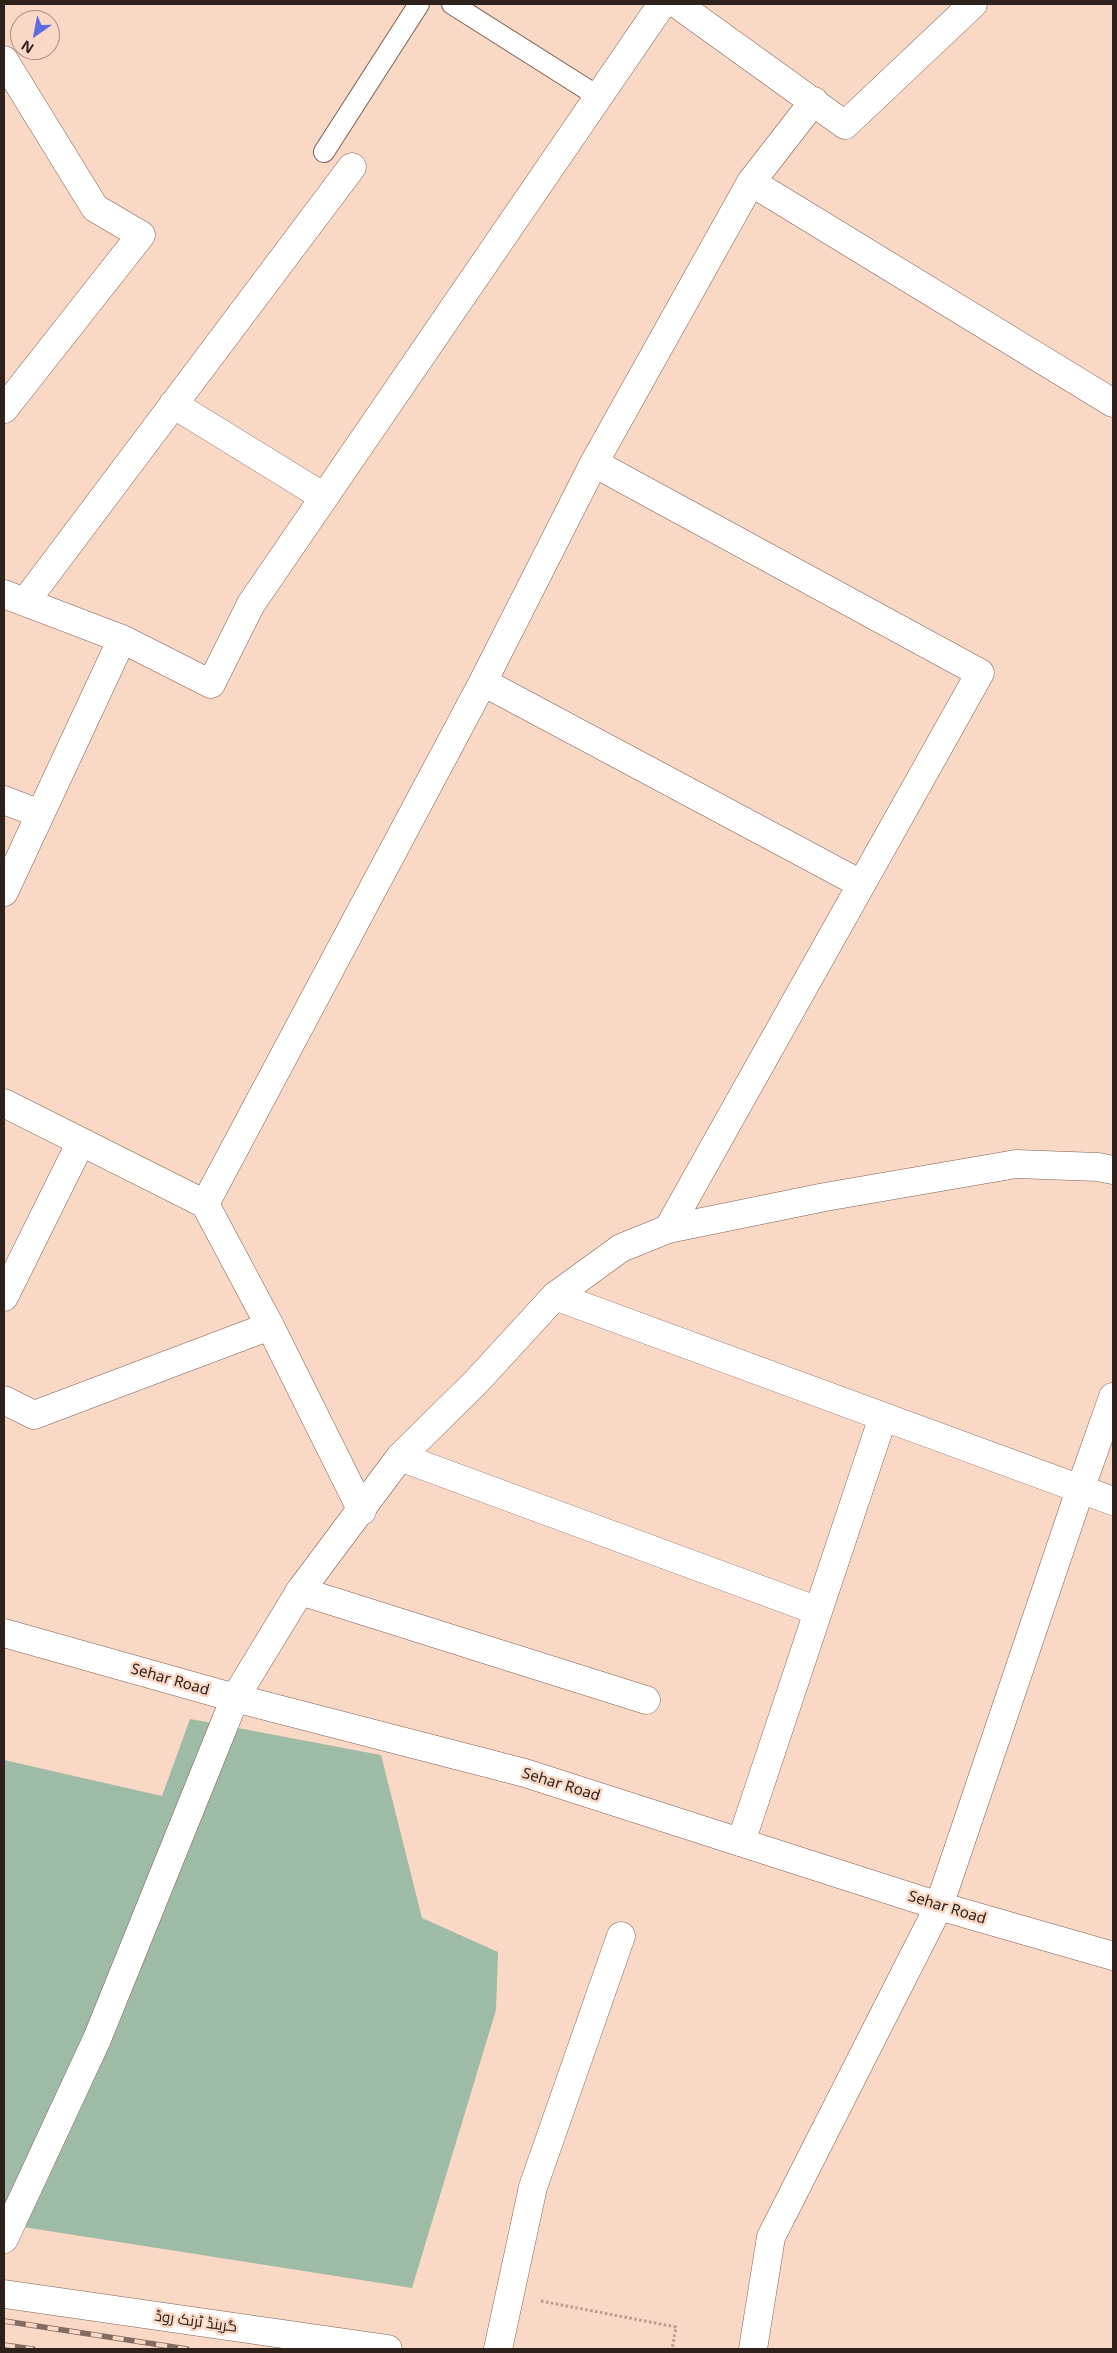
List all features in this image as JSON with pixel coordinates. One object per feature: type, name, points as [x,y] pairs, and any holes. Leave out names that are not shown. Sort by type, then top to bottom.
[{"type":"street","points":[[352,167],[173,404],[14,598],[122,639],[211,684],[252,604],[662,4]]},
{"type":"street","points":[[678,4],[845,125],[974,4]]},
{"type":"street","points":[[4,60],[95,208],[141,235],[4,409]]},
{"type":"street","points":[[205,1204],[484,682],[594,463],[751,182],[814,101]]},
{"type":"street","points":[[751,182],[1113,403]]},
{"type":"street","points":[[173,404],[324,497]]},
{"type":"street","points":[[594,463],[980,673],[668,1229]]},
{"type":"street","points":[[4,892],[122,639]]},
{"type":"street","points":[[484,682],[861,884]]},
{"type":"street","points":[[4,800],[40,814]]},
{"type":"street","points":[[4,1103],[205,1204],[270,1326],[362,1511]]},
{"type":"street","points":[[4,1297],[81,1142]]},
{"type":"street","points":[[4,2239],[97,2039],[235,1698],[300,1591],[362,1511],[400,1457],[477,1381],[555,1296],[621,1248],[668,1229],[824,1197],[1016,1164],[1098,1167],[1113,1170]]},
{"type":"street","points":[[555,1296],[1113,1501]]},
{"type":"street","points":[[4,1400],[34,1415],[270,1326]]},
{"type":"street","points":[[753,2349],[770,2237],[939,1906],[1113,1397]]},
{"type":"street","points":[[741,1842],[883,1417]]},
{"type":"street","points":[[400,1457],[818,1611]]},
{"type":"street","points":[[300,1591],[646,1700]]},
{"type":"street","name":"Sehar Road","points":[[4,1633],[235,1698],[525,1773],[939,1906],[1113,1956]]},
{"type":"street","points":[[498,2349],[533,2187],[621,1936]]},
{"type":"street","name":"گرینڈ ٹرنک روڈ","points":[[4,2294],[388,2349]]},
{"type":"lane","points":[[324,152],[419,4]]},
{"type":"lane","points":[[452,4],[599,97]]},
{"type":"path","points":[[533,2300],[676,2328],[672,2349]]},
{"type":"green space","points":[[190,1719],[381,1755],[422,1918],[498,1952],[496,2010],[412,2288],[4,2224],[4,1760],[162,1796]]},
{"type":"railway","points":[[4,2321],[187,2349]]},
{"type":"railway","points":[[4,2345],[33,2349]]}]
